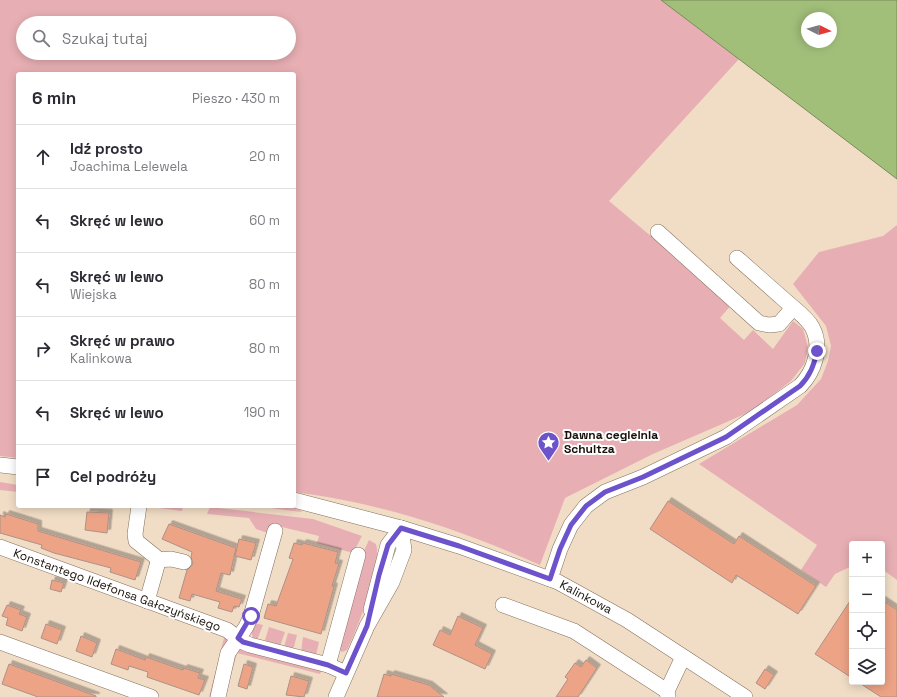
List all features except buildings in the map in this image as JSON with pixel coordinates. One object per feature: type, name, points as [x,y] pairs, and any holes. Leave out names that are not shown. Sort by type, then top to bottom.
[{"type":"street","points":[[658,232],[759,322],[769,325],[779,324],[793,308]]},
{"type":"street","points":[[550,579],[560,549],[571,525],[586,506],[605,492],[643,477],[726,437],[800,386],[808,378],[815,361],[817,351],[816,336],[812,327],[737,258]]},
{"type":"street","points":[[0,465],[16,467]]},
{"type":"street","name":"Kalinkowa","points":[[296,501],[401,528],[459,546],[550,579],[590,598],[627,620],[745,697]]},
{"type":"street","points":[[140,508],[135,534],[136,541],[157,560],[171,559],[184,562]]},
{"type":"street","points":[[336,697],[367,626],[388,545],[401,528]]},
{"type":"street","points":[[218,697],[228,653],[251,616],[275,531]]},
{"type":"street","name":"Konstantego Ildefonsa Gałczyńskiego","points":[[0,547],[227,630],[250,645],[328,665],[346,673]]},
{"type":"street","points":[[328,665],[358,555]]},
{"type":"street","points":[[147,601],[157,560]]},
{"type":"street","points":[[503,605],[574,631],[667,694],[683,656]]},
{"type":"street","points":[[0,642],[151,697]]},
{"type":"shaded area","points":[[0,0],[661,0],[739,59],[609,201],[732,304],[720,318],[744,340],[753,330],[773,349],[793,321],[803,329],[808,347],[805,363],[791,381],[752,411],[653,454],[565,498],[540,565],[479,540],[420,519],[359,503],[296,492],[296,72],[16,72],[16,458],[0,456]]},
{"type":"shaded area","points":[[661,0],[897,0],[897,179]]},
{"type":"shaded area","points":[[897,225],[897,580],[885,571],[885,541],[849,541],[849,567],[835,574],[826,587],[801,570],[817,545],[699,464],[797,405],[821,379],[828,361],[831,346],[826,326],[793,284],[819,252],[883,236]]},
{"type":"shaded area","points":[[0,482],[16,485],[16,492],[0,490]]},
{"type":"shaded area","points":[[159,508],[183,508],[182,511]]},
{"type":"shaded area","points":[[210,508],[219,508],[313,519],[362,536],[353,553],[317,543],[319,536],[282,527],[269,531],[268,533],[256,529],[249,518],[207,514]]},
{"type":"shaded area","points":[[270,508],[292,508],[302,511]]},
{"type":"shaded area","points":[[369,540],[376,544],[377,554],[373,581],[347,650],[342,652],[337,647],[361,557]]},
{"type":"shaded area","points":[[254,623],[263,625],[257,640],[252,635]]},
{"type":"shaded area","points":[[269,627],[285,632],[280,646],[267,643],[265,640]]},
{"type":"shaded area","points":[[288,633],[297,635],[294,647],[291,649],[284,647]]},
{"type":"shaded area","points":[[225,634],[231,636],[212,697],[209,697]]},
{"type":"shaded area","points":[[303,637],[319,642],[316,655],[301,652]]},
{"type":"shaded area","points":[[238,648],[322,669],[320,674],[237,653],[225,697],[234,652]]},
{"type":"place","name":"Dawna cegielnia Schultza","points":[[549,462]]},
{"type":"route","points":[[251,616],[246,628],[238,638],[243,642],[328,665],[346,673],[367,626],[388,545],[401,528],[515,565],[550,579],[560,549],[571,525],[586,506],[605,492],[643,477],[726,437],[800,386],[808,378],[815,361],[817,351]]}]
